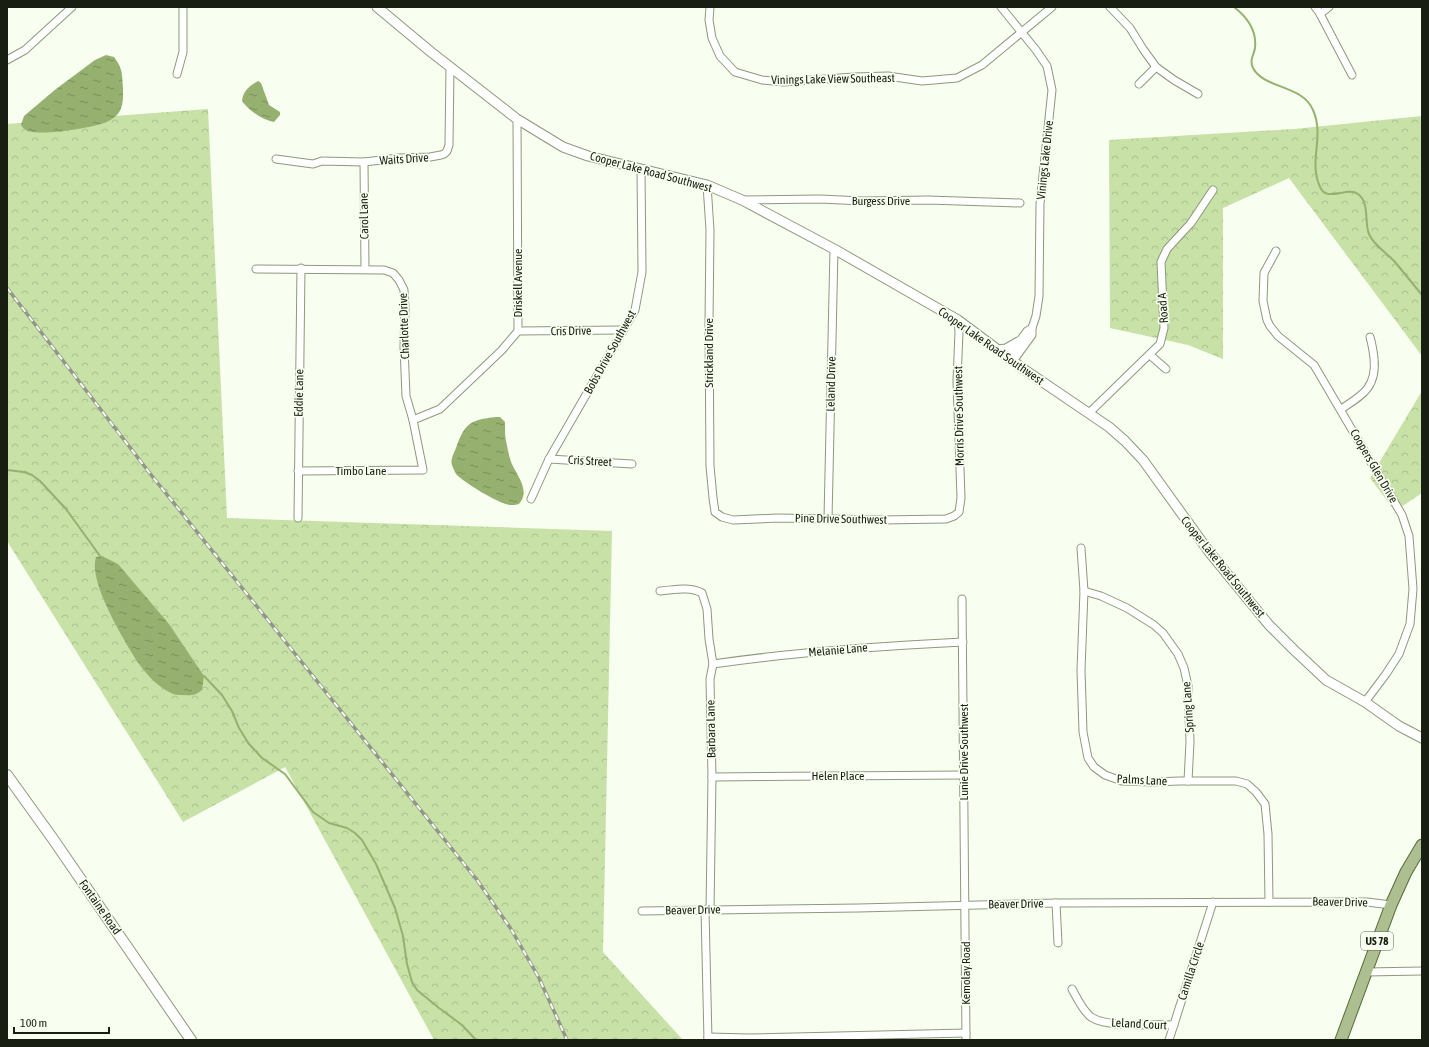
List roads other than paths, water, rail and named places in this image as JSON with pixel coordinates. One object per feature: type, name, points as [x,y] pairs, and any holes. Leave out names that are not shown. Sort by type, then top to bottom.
[{"type":"main road","name":"Fontaine Road","points":[[7,775],[53,839],[191,1040]]},
{"type":"main road","name":"US 78","points":[[1341,1040],[1391,905],[1406,872],[1422,845]]},
{"type":"street","points":[[7,60],[25,50],[72,7]]},
{"type":"street","points":[[177,74],[183,52],[183,7]]},
{"type":"street","name":"Cooper Lake Road Southwest","points":[[377,7],[450,68],[517,119],[563,147],[588,156],[707,185],[742,200],[834,249],[958,320],[1010,359],[1109,426],[1143,460],[1210,553],[1269,625],[1326,680],[1365,702],[1399,726],[1422,738]]},
{"type":"street","name":"Vinings Lake View Southeast","points":[[710,7],[709,20],[712,38],[720,56],[735,72],[762,80],[784,82],[888,76],[922,81],[957,78],[982,65],[1052,7]]},
{"type":"street","name":"Vinings Lake Drive","points":[[1002,7],[1047,66],[1052,90],[1040,204],[1039,296],[1036,316],[1032,328],[1032,335],[1010,359]]},
{"type":"street","points":[[1110,7],[1130,28],[1156,68],[1198,94]]},
{"type":"street","points":[[1315,7],[1352,75]]},
{"type":"street","points":[[1320,14],[1329,7]]},
{"type":"street","name":"Waits Drive","points":[[276,159],[313,164],[322,161],[364,162],[399,158],[441,156],[447,151],[449,140],[450,68]]},
{"type":"street","points":[[1139,84],[1156,68]]},
{"type":"street","name":"Driskell Avenue","points":[[413,420],[440,409],[502,350],[518,331],[517,119]]},
{"type":"street","name":"Carol Lane","points":[[364,162],[365,269]]},
{"type":"street","name":"Bobs Drive Southwest","points":[[531,499],[548,458],[635,310],[642,272],[641,169]]},
{"type":"street","name":"Strickland Drive","points":[[707,185],[710,230],[710,466],[716,512],[722,517]]},
{"type":"street","name":"Road A","points":[[1089,413],[1160,344],[1164,328],[1161,262],[1167,249],[1191,223],[1213,190]]},
{"type":"street","name":"Burgess Drive","points":[[742,200],[820,199],[863,202],[928,200],[1020,203]]},
{"type":"street","name":"Leland Drive","points":[[828,519],[834,249]]},
{"type":"street","name":"Coopers Glen Drive","points":[[1276,251],[1264,273],[1263,301],[1266,320],[1278,336],[1314,365],[1402,515],[1409,536],[1413,589],[1410,624],[1399,654],[1365,702]]},
{"type":"street","name":"Charlotte Drive","points":[[256,269],[301,268],[384,270],[393,273],[399,280],[404,290],[406,396],[413,420],[423,470]]},
{"type":"street","name":"Eddie Lane","points":[[298,518],[301,268]]},
{"type":"street","name":"Morris Drive Southwest","points":[[958,320],[957,381],[961,498],[959,512]]},
{"type":"street","points":[[1010,359],[1021,338],[1032,328]]},
{"type":"street","name":"Cris Drive","points":[[518,331],[623,330]]},
{"type":"street","points":[[1341,409],[1362,395],[1373,380],[1375,369],[1373,345],[1370,337]]},
{"type":"street","points":[[997,349],[1006,348],[1021,338]]},
{"type":"street","points":[[1150,355],[1166,369]]},
{"type":"street","name":"Cris Street","points":[[548,458],[632,464]]},
{"type":"street","name":"Timbo Lane","points":[[298,471],[423,470]]},
{"type":"street","name":"Pine Drive Southwest","points":[[722,517],[733,520],[778,518],[881,520],[946,519],[959,512]]},
{"type":"street","name":"Palms Lane","points":[[1081,548],[1084,591],[1081,670],[1083,732],[1088,758],[1094,767],[1104,775],[1122,781],[1236,781],[1247,784],[1256,792],[1265,804],[1268,834],[1269,902]]},
{"type":"street","name":"Barbara Lane","points":[[660,591],[689,588],[702,593],[707,609],[709,639],[713,664],[710,679],[712,777],[708,910],[708,1038]]},
{"type":"street","name":"Spring Lane","points":[[1084,591],[1101,596],[1127,608],[1154,625],[1163,633],[1178,654],[1184,668],[1188,686],[1190,742],[1188,781]]},
{"type":"street","name":"Lunie Drive Southwest","points":[[962,599],[965,905]]},
{"type":"street","name":"Melanie Lane","points":[[713,664],[766,656],[836,649],[963,642]]},
{"type":"street","name":"Helen Place","points":[[712,777],[964,775]]},
{"type":"street","name":"Camilla Circle","points":[[1168,1040],[1213,902]]},
{"type":"street","name":"Beaver Drive","points":[[642,911],[1056,903],[1367,902],[1391,905]]},
{"type":"street","points":[[1056,903],[1058,943]]},
{"type":"street","name":"Kemolay Road","points":[[965,905],[966,1037]]},
{"type":"street","points":[[1366,972],[1422,971]]},
{"type":"street","name":"Leland Court","points":[[1072,989],[1085,1011],[1091,1017],[1098,1020],[1118,1024],[1174,1025]]},
{"type":"street","points":[[708,1038],[966,1037]]},
{"type":"water","points":[[106,55],[114,57],[121,68],[123,102],[121,109],[116,116],[107,122],[97,125],[66,131],[44,133],[27,131],[21,125],[24,116],[56,89],[95,60]]},
{"type":"water","points":[[258,81],[261,83],[269,105],[280,112],[280,115],[274,122],[256,114],[242,101],[247,89]]},
{"type":"water","points":[[500,417],[505,422],[505,434],[510,459],[523,487],[523,498],[519,504],[505,504],[482,492],[460,478],[456,474],[452,465],[453,454],[462,433],[466,428],[474,422]]},
{"type":"water","points":[[102,556],[118,564],[169,624],[204,676],[202,690],[200,692],[188,695],[177,695],[171,693],[154,681],[140,665],[118,629],[101,594],[95,565],[96,557]]},
{"type":"waterway","points":[[1234,7],[1243,15],[1253,30],[1255,48],[1252,65],[1258,75],[1301,96],[1308,102],[1313,110],[1317,130],[1317,177],[1323,192],[1327,194],[1353,192],[1362,198],[1371,238],[1377,246],[1395,262],[1422,295]]},
{"type":"waterway","points":[[7,470],[24,472],[32,475],[40,481],[66,509],[100,556]]},
{"type":"waterway","points":[[204,676],[222,695],[249,744],[262,758],[285,774],[313,812],[329,823],[347,828],[362,840],[376,864],[395,908],[403,936],[407,964],[412,982],[417,990],[462,1025],[476,1040]]},
{"type":"railway","points":[[7,288],[152,476],[477,880],[511,929],[539,978],[567,1040]]}]
